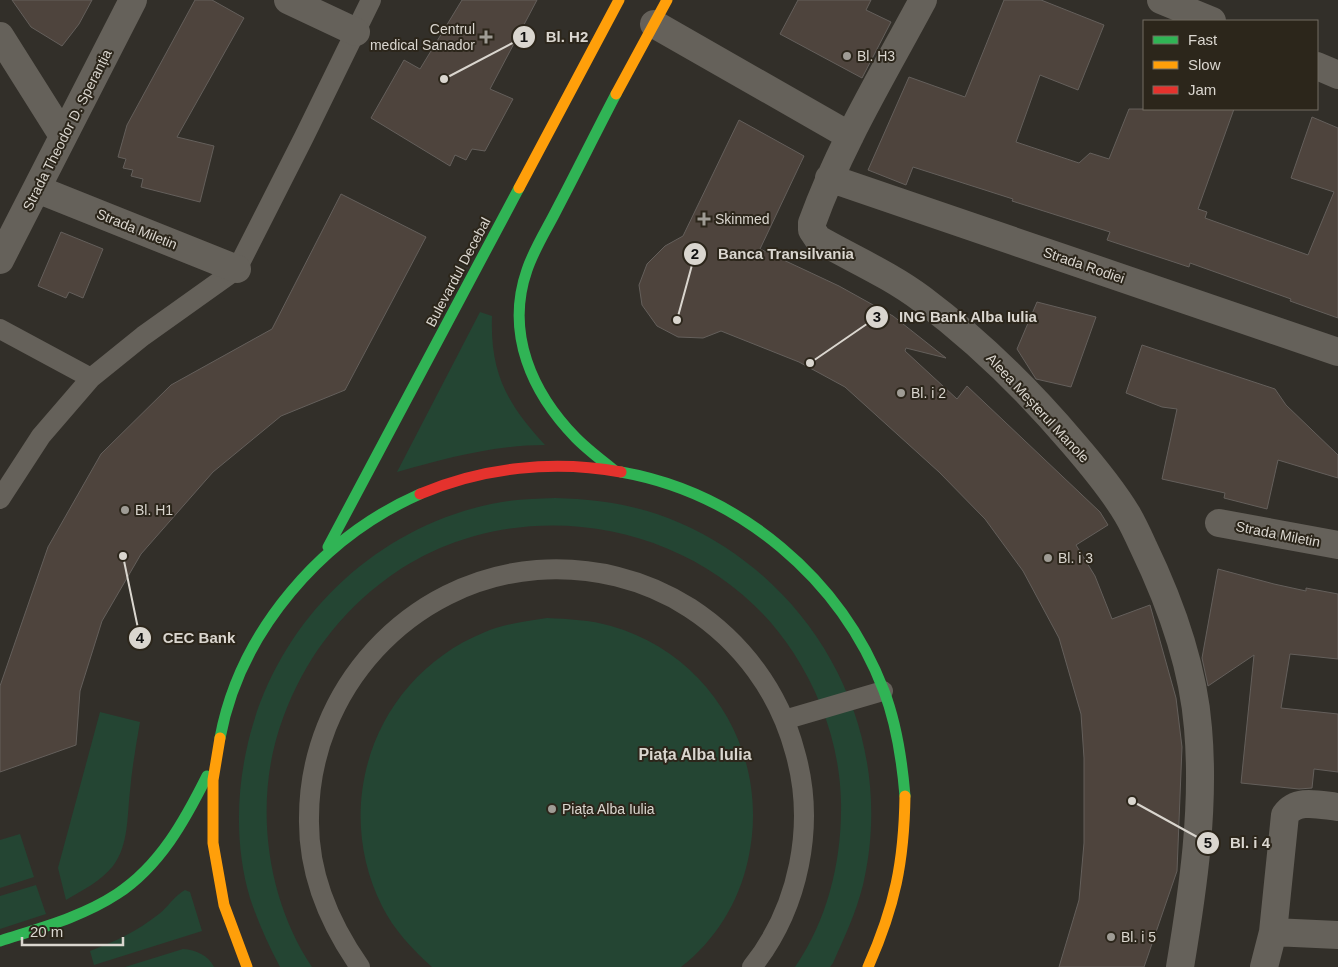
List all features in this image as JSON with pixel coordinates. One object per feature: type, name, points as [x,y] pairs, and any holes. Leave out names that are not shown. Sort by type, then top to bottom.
[{"type":"main road","name":"Bulevardul Decebal","points":[[323,558],[619,0]]},
{"type":"main road","points":[[614,470],[576,438],[553,411],[535,380],[522,346],[518,318],[519,304],[527,269],[615,96],[667,0]]},
{"type":"main road","points":[[247,967],[226,917],[214,866],[210,822],[214,761],[229,702],[241,670],[271,616],[323,558],[353,532],[386,511],[412,498],[458,480],[487,473],[526,467],[575,466],[614,470],[650,478],[701,496],[742,517],[786,550],[812,575],[846,618],[865,649],[883,691],[894,724],[903,776],[905,821],[901,864],[891,908],[880,941],[868,967]]},
{"type":"main road","points":[[0,941],[61,921],[94,906],[118,893],[138,877],[172,838],[184,821],[214,761]]},
{"type":"street","name":"Strada Theodor D. Speranția","points":[[0,260],[133,0]]},
{"type":"street","points":[[288,0],[356,32]]},
{"type":"street","name":"Aleea Meșterul Manole","points":[[923,0],[829,178],[812,223],[812,230],[818,239],[882,273],[921,298],[1005,369],[1055,421],[1093,467],[1127,514],[1157,574],[1170,609],[1192,683],[1198,728],[1200,818],[1180,967]]},
{"type":"street","points":[[1161,0],[1210,20]]},
{"type":"street","points":[[654,24],[850,136]]},
{"type":"street","points":[[0,36],[63,136]]},
{"type":"street","points":[[1318,66],[1338,75]]},
{"type":"street","name":"Strada Rodiei","points":[[829,178],[1338,352]]},
{"type":"street","name":"Strada Miletin","points":[[37,189],[237,269]]},
{"type":"street","name":"Strada Miletin","points":[[1219,523],[1338,545]]},
{"type":"street","points":[[1264,967],[1273,932],[1285,816],[1290,808],[1299,804],[1338,807]]},
{"type":"street","points":[[1273,932],[1338,935]]},
{"type":"lane","points":[[0,500],[41,436],[91,378],[143,336],[237,269],[371,0]]},
{"type":"lane","points":[[0,329],[91,378]]},
{"type":"lane","points":[[360,967],[347,949],[326,908],[314,865],[308,820],[309,797],[314,767],[324,731],[333,710],[356,671],[386,637],[404,622],[442,597],[484,580],[506,574],[543,569],[574,569],[596,572],[640,583],[682,603],[700,615],[735,644],[763,680],[784,720],[798,760],[804,817],[798,866],[786,907],[767,946],[752,967]]},
{"type":"lane","points":[[784,720],[883,691]]},
{"type":"green space","points":[[480,312],[492,316],[494,354],[498,371],[511,401],[520,416],[545,445],[489,450],[452,457],[397,472]]},
{"type":"green space","points":[[555,498],[587,500],[634,507],[680,523],[729,550],[772,584],[808,625],[837,671],[857,721],[869,774],[871,829],[863,885],[833,963],[830,967],[795,967],[816,929],[831,888],[839,846],[841,803],[837,763],[828,724],[813,687],[793,652],[756,607],[712,572],[661,546],[607,530],[550,525],[494,531],[440,548],[389,577],[354,606],[339,622],[301,677],[283,718],[274,749],[268,781],[267,813],[274,879],[283,910],[296,939],[312,967],[280,967],[256,916],[250,898],[242,862],[239,825],[240,788],[246,752],[259,707],[278,665],[302,626],[332,592],[366,561],[404,536],[446,517],[491,504],[515,500]]},
{"type":"green space","points":[[547,618],[587,621],[611,626],[647,640],[679,660],[705,686],[726,716],[742,749],[751,784],[753,822],[744,876],[732,905],[715,933],[681,967],[432,967],[404,939],[382,906],[367,866],[361,826],[363,785],[373,746],[391,711],[416,679],[447,652],[493,629]]},
{"type":"green space","points":[[100,712],[140,722],[125,840],[113,866],[97,881],[66,900],[58,868]]},
{"type":"green space","points":[[20,834],[34,877],[0,888],[0,840]]},
{"type":"green space","points":[[36,885],[46,914],[0,929],[0,896]]},
{"type":"green space","points":[[185,890],[190,892],[202,931],[94,965],[90,951],[117,940],[142,926],[159,914]]},
{"type":"green space","points":[[183,949],[201,954],[214,967],[125,967]]},
{"type":"building","points":[[12,0],[92,0],[79,24],[62,46],[31,27]]},
{"type":"building","points":[[195,0],[212,0],[244,18],[177,137],[214,146],[200,202],[141,187],[143,179],[131,176],[133,170],[123,168],[126,159],[118,157],[127,125]]},
{"type":"building","points":[[462,0],[537,0],[490,89],[513,99],[485,151],[472,149],[466,160],[455,155],[450,166],[371,118],[404,60],[420,69]]},
{"type":"building","name":"Bl. H3","points":[[798,0],[871,0],[866,10],[891,22],[862,78],[780,34]]},
{"type":"building","points":[[1004,0],[1041,0],[1104,25],[1078,90],[1040,75],[1016,142],[1079,163],[1090,153],[1109,159],[1129,109],[1234,110],[1198,209],[1207,212],[1205,218],[1308,255],[1334,192],[1291,178],[1312,117],[1338,128],[1338,318],[1190,263],[1189,267],[1107,240],[1110,232],[913,167],[906,185],[868,170],[909,77],[965,97]]},
{"type":"building","points":[[739,120],[804,156],[760,249],[839,286],[893,316],[946,358],[906,348],[905,351],[957,399],[967,386],[1100,512],[1108,525],[1076,545],[1095,576],[1112,619],[1150,605],[1176,698],[1182,747],[1177,871],[1144,967],[1059,967],[1079,900],[1084,843],[1084,758],[1081,714],[1059,638],[1023,571],[985,519],[939,472],[845,387],[799,362],[721,331],[703,338],[678,337],[657,326],[642,305],[639,285],[647,264],[665,246],[683,236]]},
{"type":"building","name":"Bl. H1","points":[[341,194],[426,237],[345,390],[281,416],[213,472],[141,554],[102,621],[80,691],[76,745],[0,772],[0,686],[48,547],[101,454],[171,385],[272,329]]},
{"type":"building","points":[[61,232],[103,249],[83,298],[69,292],[66,298],[38,286]]},
{"type":"building","points":[[1037,302],[1096,317],[1071,387],[1036,379],[1017,349]]},
{"type":"building","points":[[1142,345],[1275,389],[1286,405],[1338,455],[1338,478],[1278,460],[1267,509],[1224,498],[1225,493],[1162,479],[1177,409],[1162,407],[1126,393]]},
{"type":"building","points":[[1218,569],[1306,591],[1306,588],[1338,594],[1338,659],[1290,654],[1281,708],[1338,714],[1338,772],[1314,769],[1312,788],[1299,789],[1241,783],[1254,655],[1208,686],[1202,658]]},
{"type":"traffic: fast","points":[[614,470],[576,438],[547,402],[535,382],[527,361],[521,339],[519,316],[521,293],[533,254],[616,94]]},
{"type":"traffic: fast","points":[[328,547],[519,188]]},
{"type":"traffic: fast","points":[[621,472],[665,483],[706,499],[745,521],[781,547],[813,578],[842,612],[865,650],[884,691],[898,743],[905,796]]},
{"type":"traffic: fast","points":[[220,738],[230,699],[246,661],[266,625],[291,592],[319,562],[350,535],[384,512],[420,494]]},
{"type":"traffic: fast","points":[[0,941],[90,909],[132,883],[159,856],[170,841],[190,809],[207,776]]},
{"type":"traffic: slow","points":[[519,188],[619,0]]},
{"type":"traffic: slow","points":[[616,94],[667,0]]},
{"type":"traffic: slow","points":[[220,738],[213,780],[213,843],[224,905],[247,967]]},
{"type":"traffic: slow","points":[[868,967],[885,924],[896,883],[903,842],[905,796]]},
{"type":"traffic: jam","points":[[420,494],[469,477],[519,468],[596,468],[621,472]]},
{"type":"place","name":"Centrul medical Sanador","points":[[486,37]]},
{"type":"place","name":"Bl. H3","points":[[847,56]]},
{"type":"place","name":"Bl. H2","points":[[444,79]]},
{"type":"place","name":"Skinmed","points":[[704,219]]},
{"type":"place","name":"Banca Transilvania","points":[[677,320]]},
{"type":"place","name":"ING Bank Alba Iulia","points":[[810,363]]},
{"type":"place","name":"Bl. i 2","points":[[901,393]]},
{"type":"place","name":"Bl. H1","points":[[125,510]]},
{"type":"place","name":"CEC Bank","points":[[123,556]]},
{"type":"place","name":"Bl. i 3","points":[[1048,558]]},
{"type":"place","name":"Bl. i 4","points":[[1132,801]]},
{"type":"place","name":"Piața Alba Iulia","points":[[552,809]]},
{"type":"place","name":"Bl. i 5","points":[[1111,937]]},
{"type":"district","name":"Piața Alba Iulia","points":[[695,754]]}]
